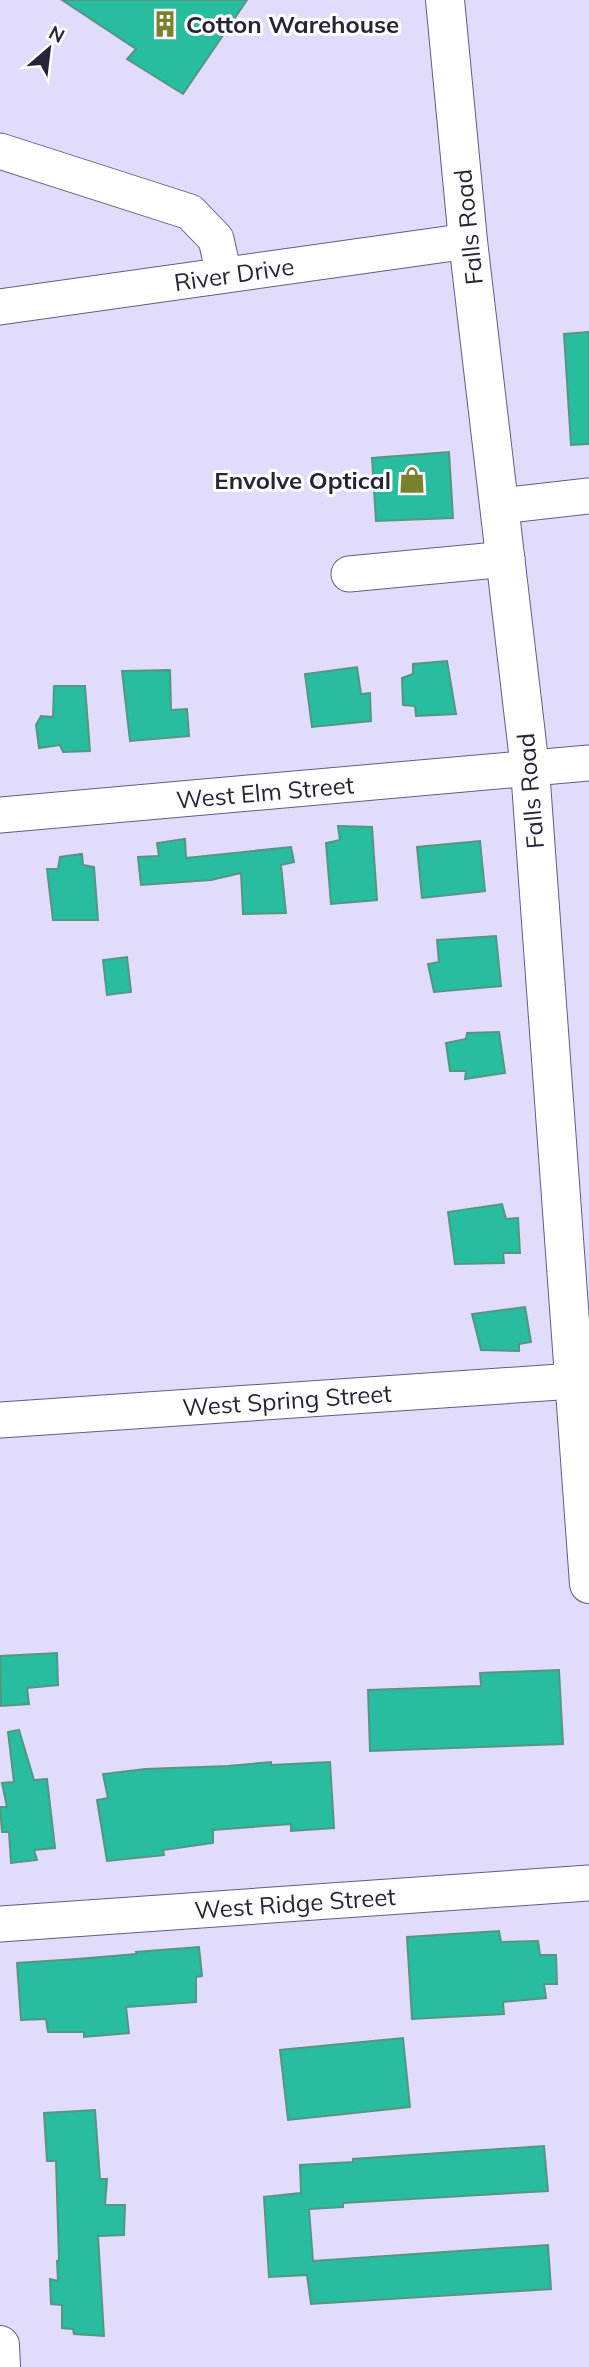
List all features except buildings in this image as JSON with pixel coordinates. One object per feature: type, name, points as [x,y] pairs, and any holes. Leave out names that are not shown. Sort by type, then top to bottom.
[{"type":"main road","name":"Falls Road","points":[[445,0],[468,241],[530,769],[589,1584]]},
{"type":"main road","points":[[0,2345],[1,2367]]},
{"type":"street","points":[[0,151],[190,212],[216,239],[224,275]]},
{"type":"street","name":"River Drive","points":[[0,307],[468,241]]},
{"type":"street","points":[[500,506],[589,496]]},
{"type":"street","points":[[349,574],[507,559]]},
{"type":"street","name":"West Elm Street","points":[[0,816],[589,763]]},
{"type":"street","name":"West Spring Street","points":[[0,1420],[574,1381]]},
{"type":"street","name":"West Ridge Street","points":[[0,1924],[589,1883]]},
{"type":"place","name":"Cotton Warehouse","points":[[165,24]]},
{"type":"place","name":"Envolve Optical","points":[[412,480]]}]
